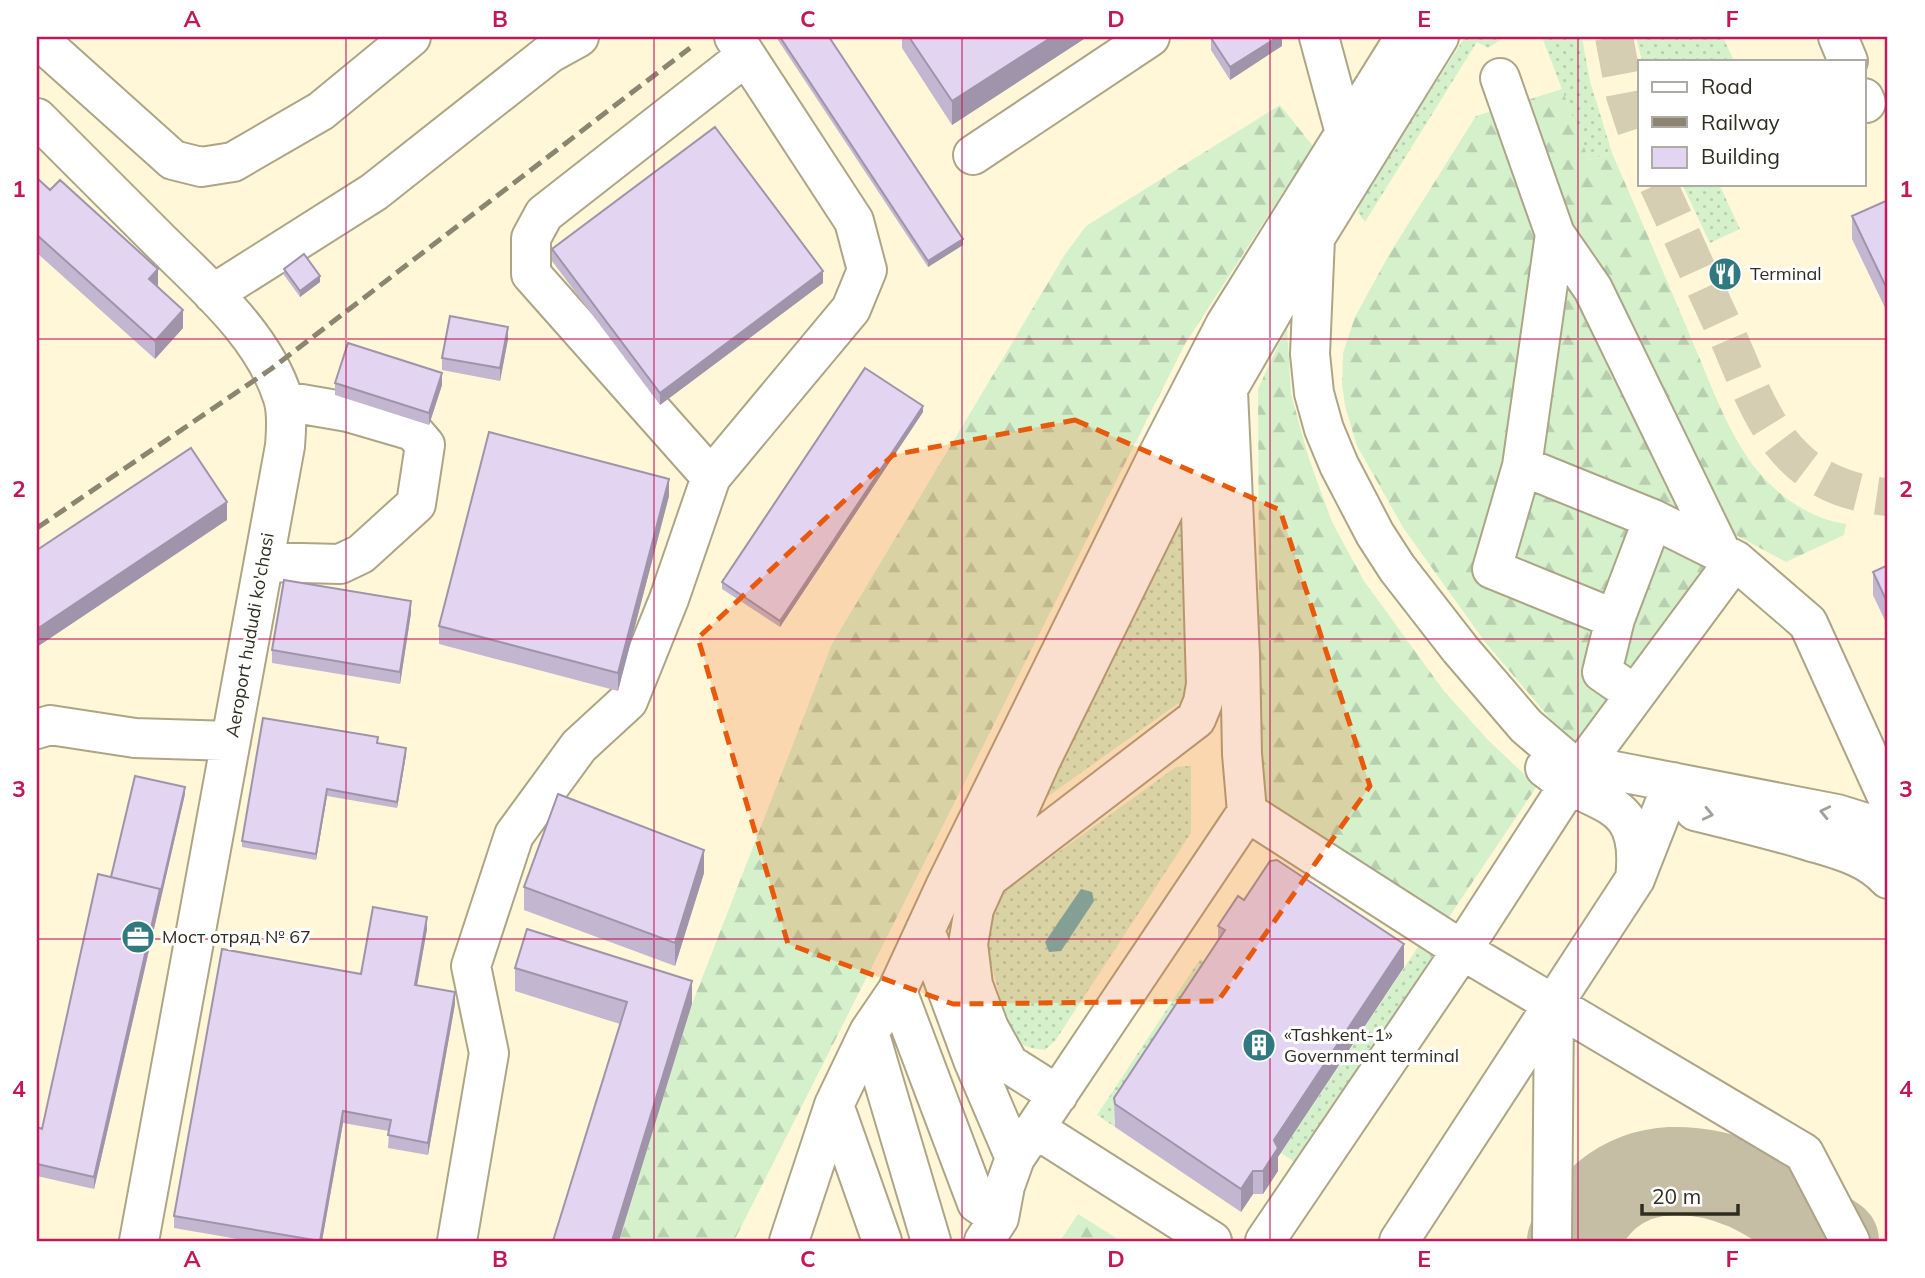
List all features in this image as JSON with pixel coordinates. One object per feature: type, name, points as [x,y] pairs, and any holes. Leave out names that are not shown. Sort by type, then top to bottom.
[{"type":"street","points":[[37,38],[173,160],[201,167],[233,162],[321,111],[411,37]]},
{"type":"street","points":[[213,294],[374,192],[550,53],[579,37]]},
{"type":"street","points":[[973,155],[1150,37]]},
{"type":"street","points":[[1308,37],[1340,140]]},
{"type":"street","points":[[1319,37],[1340,140],[1309,249],[1299,352],[1304,391],[1313,428],[1343,505],[1362,542],[1385,575],[1447,657],[1534,758],[1557,778],[1577,774],[1669,793],[1837,814],[1866,823],[1888,836]]},
{"type":"street","points":[[789,1241],[834,1105],[869,1032],[897,991],[1158,453],[1224,324],[1405,37]]},
{"type":"street","points":[[1058,1096],[1009,1063],[989,1028],[973,985],[968,944],[974,909],[1042,758],[1199,439],[1309,249],[1439,37]]},
{"type":"street","points":[[1838,37],[1848,60]]},
{"type":"street","points":[[457,1241],[489,1053],[471,966],[514,835],[579,746],[628,701],[669,599],[711,477],[851,309],[867,270],[854,221],[740,46],[544,214],[531,238],[531,274],[711,477]]},
{"type":"street","points":[[1500,78],[1555,234],[1593,289],[1728,555]]},
{"type":"street","name":"Aeroport hududi ko'chasi","points":[[37,118],[213,294],[260,351],[284,401],[285,446],[139,1241]]},
{"type":"street","points":[[1555,234],[1522,466],[1492,569],[1615,619]]},
{"type":"street","points":[[991,1230],[1005,1186],[1026,1143],[1247,812],[1242,754],[1240,655],[1224,324]]},
{"type":"street","points":[[264,562],[340,564],[361,554],[416,504],[425,445],[413,431],[348,412],[284,401]]},
{"type":"street","points":[[989,877],[1196,719],[1206,684],[1199,439]]},
{"type":"street","points":[[1522,466],[1653,519],[1728,555],[1808,624],[1888,799]]},
{"type":"street","points":[[1634,694],[1602,672],[1615,619],[1653,519]]},
{"type":"street","points":[[1265,1241],[1462,950],[1577,774],[1728,555]]},
{"type":"street","points":[[37,729],[50,725],[135,738],[230,741]]},
{"type":"street","points":[[1577,774],[1631,826],[1637,848],[1635,879]]},
{"type":"street","points":[[1399,1241],[1635,879],[1669,793]]},
{"type":"street","points":[[1669,793],[1753,825],[1853,855],[1875,866],[1888,879]]},
{"type":"street","points":[[1247,812],[1462,950],[1804,1153],[1850,1241]]},
{"type":"street","points":[[925,930],[973,1060],[1026,1143],[1212,1241]]},
{"type":"street","points":[[897,991],[977,1203],[991,1230]]},
{"type":"street","points":[[1552,1241],[1554,1004]]},
{"type":"street","points":[[869,1032],[931,1241]]},
{"type":"street","points":[[834,1105],[882,1241]]},
{"type":"highlighted area","points":[[1075,420],[1280,510],[1370,786],[1218,1001],[953,1004],[788,944],[698,638],[893,455]]},
{"type":"green space","points":[[1465,37],[1505,37],[1488,48],[1477,42],[1365,222],[1358,213],[1360,201]]},
{"type":"green space","points":[[1542,37],[1582,37],[1590,81],[1612,153],[1589,160]]},
{"type":"green space","points":[[1636,37],[1723,37],[1734,60],[1642,60]]},
{"type":"green space","points":[[1562,89],[1589,160],[1612,153],[1721,410],[1737,441],[1757,470],[1786,498],[1808,512],[1846,524],[1844,535],[1786,562],[1734,534],[1576,749],[1485,642],[1404,529],[1357,446],[1345,406],[1342,384],[1343,353],[1355,317],[1390,253],[1476,116]]},
{"type":"green space","points":[[1280,105],[1313,146],[1185,344],[734,1241],[619,1241],[692,1004],[832,644],[1064,256],[1086,226]]},
{"type":"green space","points":[[1683,186],[1720,186],[1740,229],[1710,243]]},
{"type":"green space","points":[[1287,326],[1291,394],[1309,459],[1332,522],[1364,581],[1444,691],[1489,741],[1537,786],[1447,920],[1260,795],[1258,389]]},
{"type":"green space","points":[[1175,523],[1183,524],[1190,695],[1044,799],[1039,794]]},
{"type":"green space","points":[[1191,766],[1191,833],[1055,1041],[1045,1050],[1022,1044],[1014,1035],[1004,1010],[986,941],[996,905],[1010,887],[1176,767]]},
{"type":"green space","points":[[1420,944],[1438,956],[1301,1166],[1281,1153]]},
{"type":"green space","points":[[1200,959],[1215,969],[1114,1120],[1115,1127],[1097,1115]]},
{"type":"green space","points":[[1078,1214],[1121,1241],[1060,1241]]},
{"type":"water","points":[[1081,889],[1092,892],[1094,901],[1061,951],[1049,952],[1045,942]]},
{"type":"building","points":[[780,37],[829,37],[963,239],[928,261]]},
{"type":"building","points":[[909,37],[1052,37],[952,101]]},
{"type":"building","points":[[1278,37],[1230,67],[1211,38]]},
{"type":"building","points":[[715,127],[823,271],[660,393],[552,249]]},
{"type":"building","points":[[37,178],[50,190],[60,180],[158,269],[149,279],[183,310],[155,341],[37,235]]},
{"type":"building","points":[[1888,200],[1888,291],[1852,216]]},
{"type":"building","points":[[304,254],[320,276],[300,291],[284,269]]},
{"type":"building","points":[[450,316],[508,327],[500,368],[442,358]]},
{"type":"building","points":[[348,343],[442,373],[429,413],[335,383]]},
{"type":"building","points":[[865,368],[923,406],[780,621],[722,582]]},
{"type":"building","points":[[489,432],[669,479],[618,673],[439,626]]},
{"type":"building","points":[[191,448],[227,502],[37,629],[37,550]]},
{"type":"building","points":[[1888,565],[1888,604],[1873,572]]},
{"type":"building","points":[[284,580],[411,601],[400,672],[272,650]]},
{"type":"building","points":[[263,718],[378,737],[377,743],[406,748],[397,802],[327,789],[316,854],[242,841]]},
{"type":"building","points":[[135,776],[185,787],[160,895],[160,889],[111,877]]},
{"type":"building","points":[[558,794],[704,850],[675,943],[524,887]]},
{"type":"building","name":"«Tashkent-1» Government terminal","points":[[1277,860],[1404,944],[1274,1140],[1278,1148],[1263,1171],[1253,1171],[1241,1189],[1115,1104],[1114,1098],[1225,930],[1218,926],[1238,896],[1244,900],[1270,861]]},
{"type":"building","points":[[98,874],[160,889],[94,1177],[37,1164],[37,1127],[42,1129]]},
{"type":"building","points":[[373,907],[427,917],[415,985],[455,992],[428,1143],[388,1135],[391,1120],[343,1111],[320,1241],[174,1216],[222,949],[361,974]]},
{"type":"building","points":[[527,929],[692,981],[612,1241],[553,1241],[627,1002],[515,968]]},
{"type":"taxiway","points":[[1571,1241],[1597,1205],[1621,1185],[1654,1173],[1671,1171],[1696,1172],[1739,1183],[1778,1203],[1835,1241]]},
{"type":"tunnel","points":[[1614,37],[1625,95],[1638,135]]},
{"type":"tunnel","points":[[1659,186],[1756,400],[1782,444],[1803,465],[1825,480],[1849,490],[1888,497]]},
{"type":"railway","points":[[37,528],[271,369],[690,48]]},
{"type":"place","name":"Terminal","points":[[1725,274]]},
{"type":"place","name":"Мост отряд № 67","points":[[138,937]]},
{"type":"place","name":"«Tashkent-1» Government terminal","points":[[1259,1045]]}]
